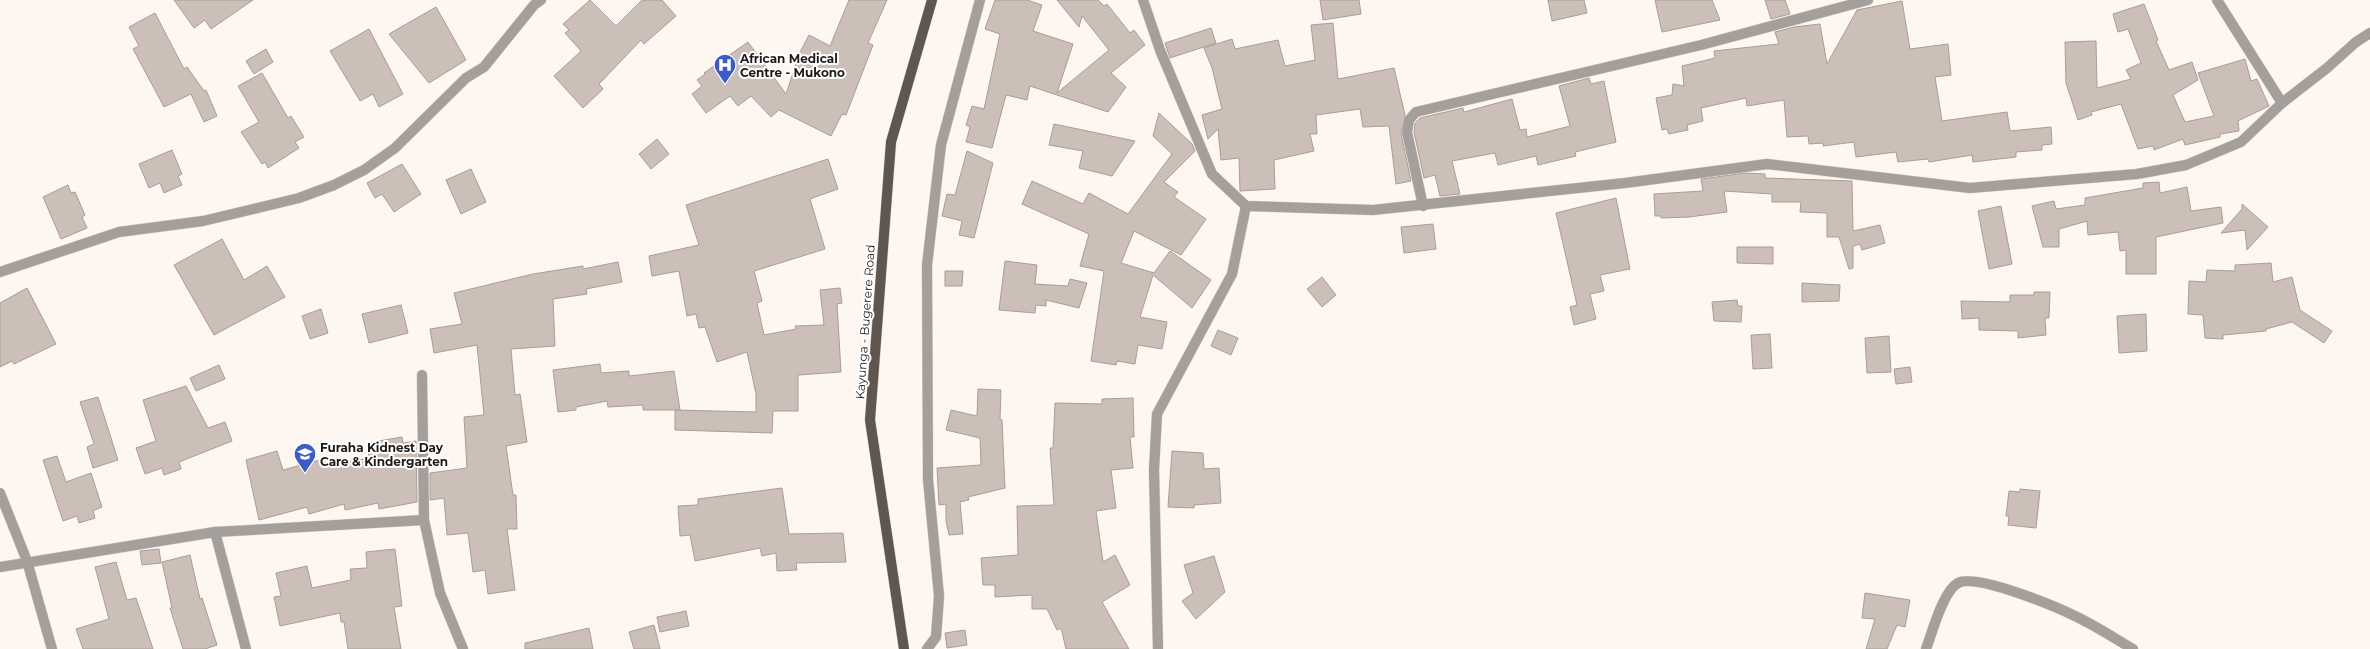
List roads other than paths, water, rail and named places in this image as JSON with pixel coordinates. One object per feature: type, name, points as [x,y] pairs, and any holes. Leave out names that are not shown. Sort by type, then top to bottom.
[{"type":"main road","name":"Kayunga - Bugerere Road","points":[[904,649],[870,420],[891,142],[932,0]]},
{"type":"street","points":[[0,272],[119,232],[203,221],[280,203],[334,185],[364,170],[395,148],[466,78],[484,67],[534,5],[541,0]]},
{"type":"street","points":[[927,649],[936,637],[939,596],[928,479],[927,265],[940,145],[980,0]]},
{"type":"street","points":[[1143,0],[1160,50],[1212,174],[1246,206],[1373,210],[1423,206],[1767,164],[1970,188],[2137,174],[2186,165],[2241,142],[2282,103],[2327,68],[2356,42],[2370,33]]},
{"type":"street","points":[[1423,206],[1407,132],[1409,120],[1416,112],[1701,44],[1868,0]]},
{"type":"street","points":[[2217,0],[2282,103]]},
{"type":"street","points":[[1158,649],[1154,470],[1157,414],[1232,274],[1246,206]]},
{"type":"street","points":[[422,375],[424,520],[440,593],[463,649]]},
{"type":"street","points":[[0,493],[26,561],[52,649]]},
{"type":"street","points":[[0,567],[26,561],[215,532],[424,520]]},
{"type":"street","points":[[215,532],[246,649]]},
{"type":"street","points":[[1926,649],[1947,595],[1958,584],[1971,580],[2011,591],[2078,617],[2133,649]]},
{"type":"place","name":"African Medical Centre - Mukono","points":[[725,84]]},
{"type":"place","name":"Furaha Kidnest Day Care & Kindergarten","points":[[305,474]]}]
